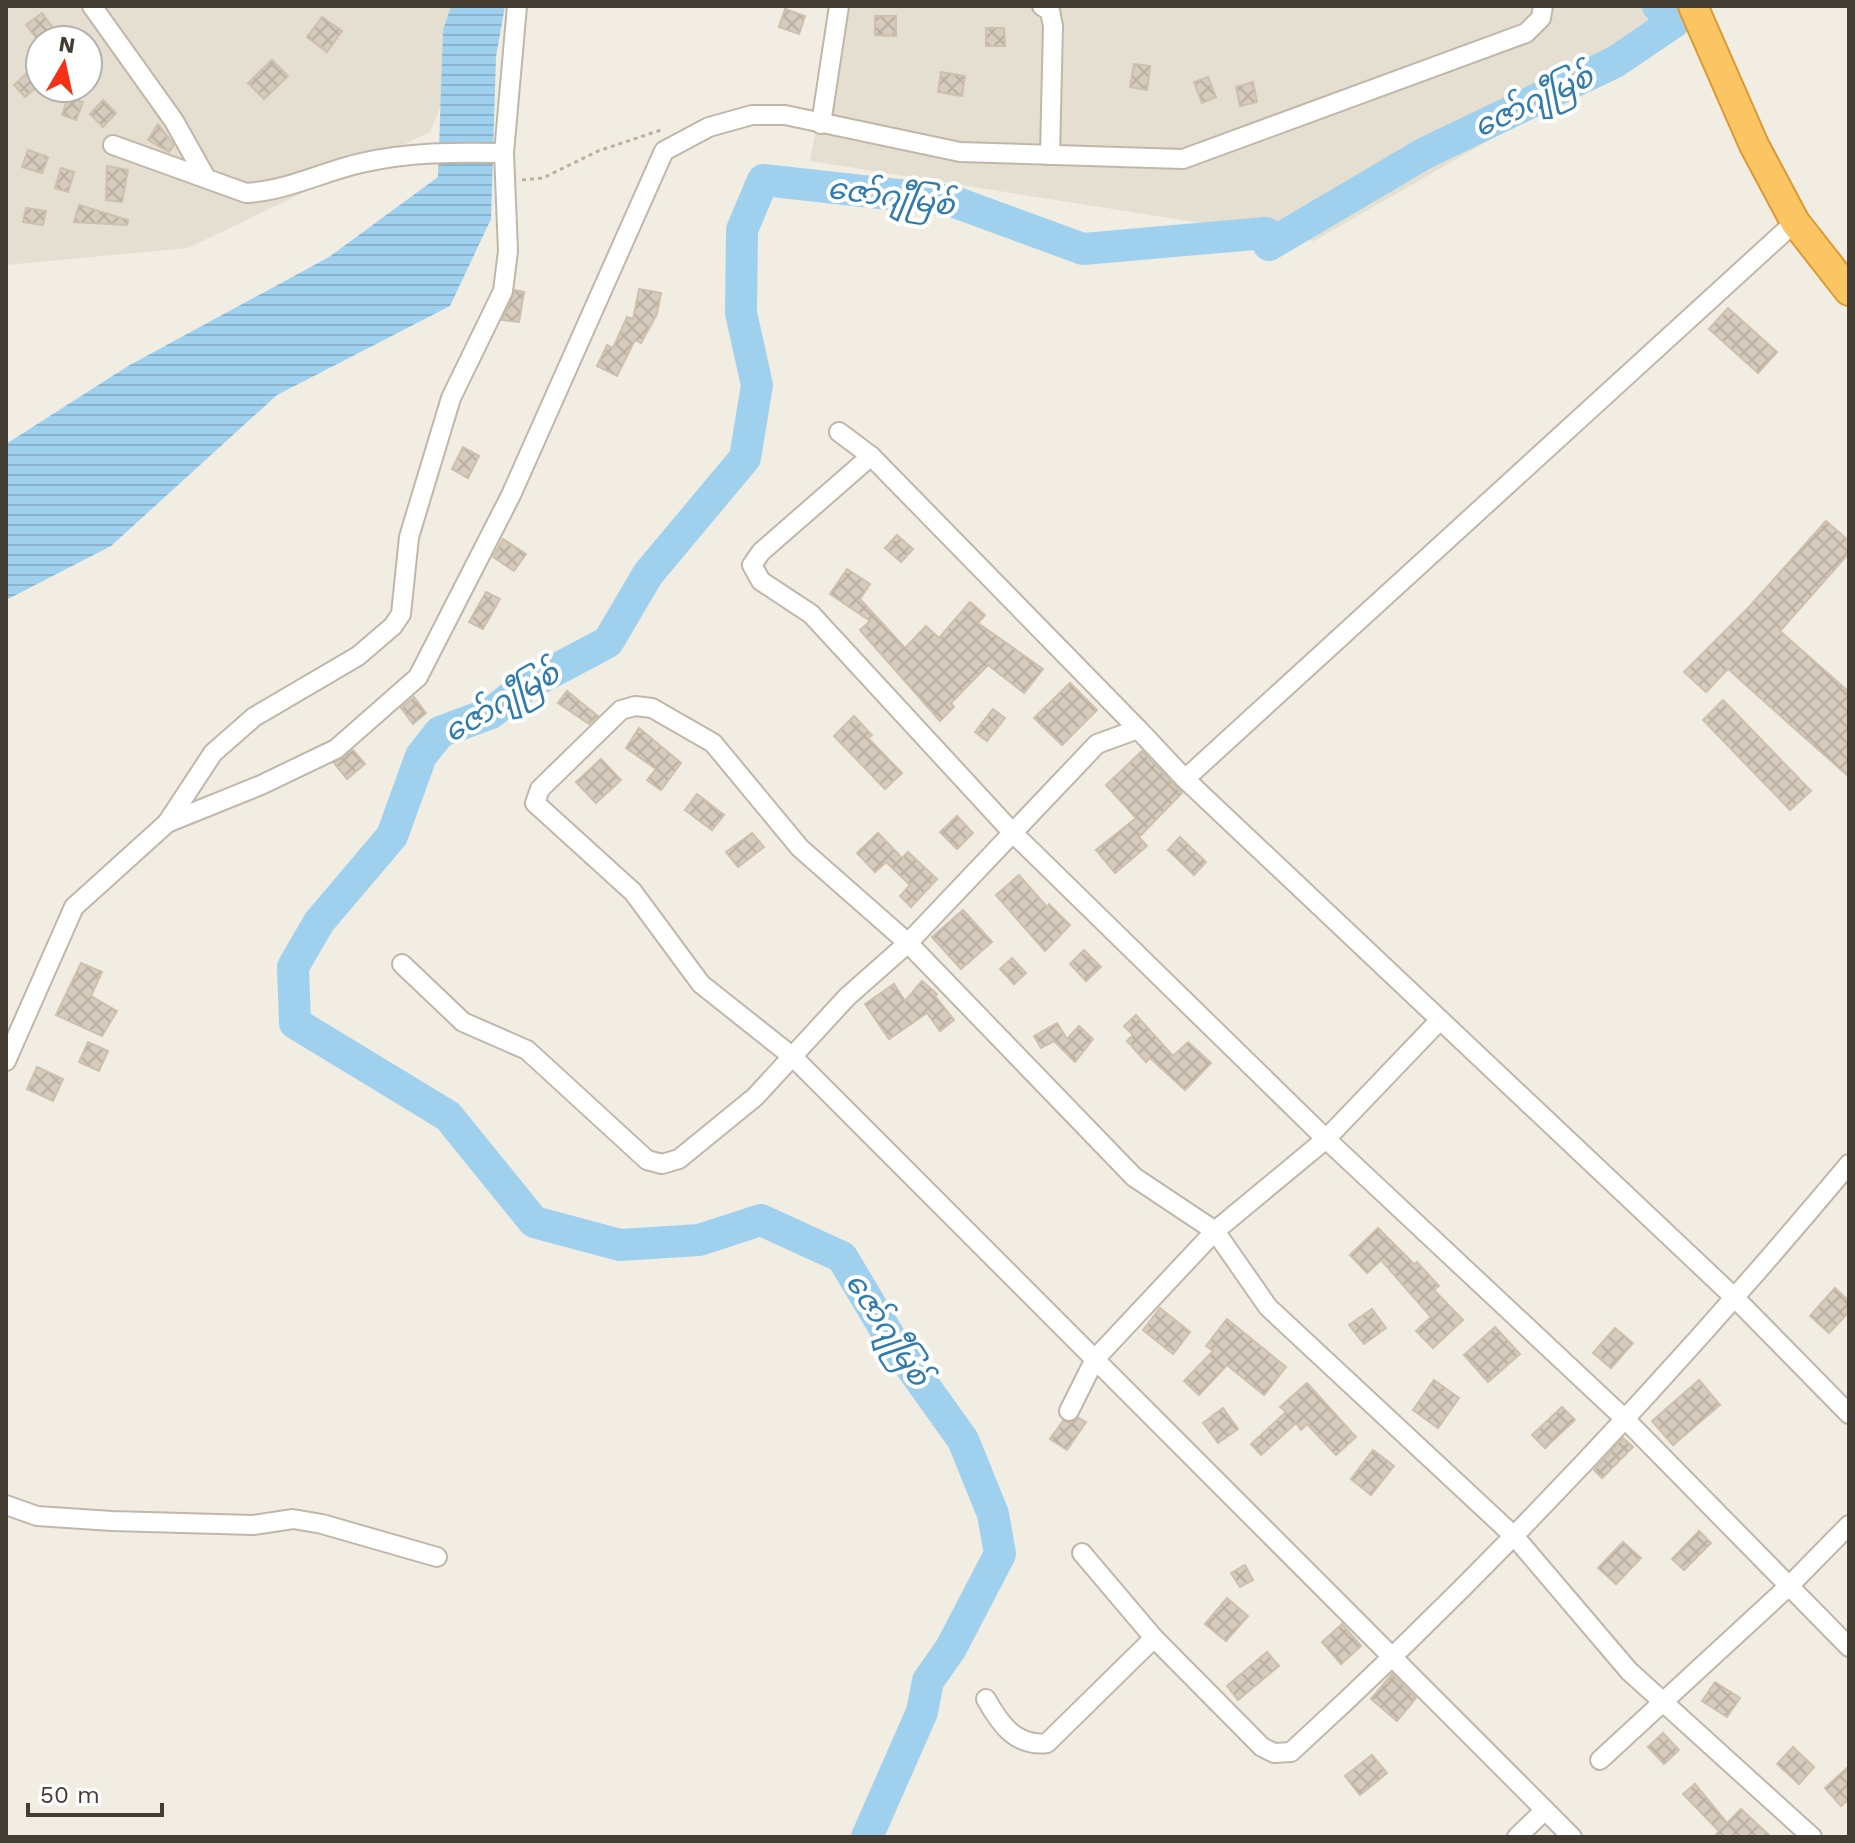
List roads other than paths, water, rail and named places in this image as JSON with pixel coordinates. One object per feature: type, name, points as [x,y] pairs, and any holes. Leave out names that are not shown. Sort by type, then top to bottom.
[{"type":"highway","points":[[1693,6],[1754,145],[1795,222],[1849,291]]},
{"type":"street","points":[[92,6],[174,121],[206,178]]},
{"type":"street","points":[[6,1061],[74,907],[167,823],[213,753],[263,711],[358,656],[393,626],[401,614],[409,537],[451,398],[503,291],[508,251],[502,159],[517,6]]},
{"type":"street","points":[[821,124],[839,6]]},
{"type":"street","points":[[1042,6],[1050,11],[1053,26],[1050,155]]},
{"type":"street","points":[[167,823],[261,785],[336,749],[418,677],[511,495],[664,151],[709,127],[752,115],[785,115],[960,152],[1183,159],[1526,33],[1541,18],[1543,6]]},
{"type":"street","points":[[113,145],[246,193],[266,192],[360,163],[434,151],[502,159]]},
{"type":"street","points":[[1185,779],[1795,222]]},
{"type":"street","points":[[839,432],[871,456],[1185,779],[1736,1299],[1849,1414]]},
{"type":"street","points":[[871,456],[761,552],[752,565],[761,581],[811,614],[1013,833],[1326,1139],[1625,1419],[1849,1647]]},
{"type":"street","points":[[1572,1837],[793,1057],[701,984],[633,892],[535,803],[540,789],[621,710],[635,706],[652,708],[713,743],[800,848],[908,943],[1134,1177],[1215,1231],[1268,1307],[1515,1537],[1629,1671],[1812,1837]]},
{"type":"street","points":[[402,964],[463,1022],[527,1050],[647,1160],[662,1164],[679,1159],[755,1097],[847,997],[908,943],[1097,744],[1138,729]]},
{"type":"street","points":[[1069,1411],[1095,1359],[1215,1231],[1326,1139],[1440,1020]]},
{"type":"street","points":[[1082,1553],[1154,1638],[1262,1747],[1274,1753],[1291,1752],[1394,1658],[1515,1537],[1736,1299],[1849,1164]]},
{"type":"street","points":[[6,1505],[37,1516],[112,1521],[253,1525],[293,1519],[322,1524],[437,1557]]},
{"type":"street","points":[[1600,1760],[1789,1586],[1849,1525]]},
{"type":"street","points":[[986,1699],[999,1721],[1020,1740],[1047,1743],[1154,1638]]},
{"type":"street","points":[[1517,1837],[1545,1810]]},
{"type":"water","points":[[451,6],[505,6],[496,57],[491,219],[450,306],[277,395],[111,546],[6,600],[6,444],[128,366],[329,257],[438,177],[443,30]]},
{"type":"waterway","name":"ဇော်ဂျီမြစ်","points":[[867,1837],[922,1712],[928,1681],[951,1648],[1000,1554],[993,1514],[963,1440],[891,1339],[842,1257],[761,1220],[699,1240],[620,1245],[534,1222],[448,1116],[295,1023],[293,967],[319,922],[392,836],[421,756],[440,732],[491,713],[525,686],[608,642],[648,574],[745,458],[757,385],[741,313],[742,230],[763,180],[952,201],[1083,249],[1266,233],[1269,245],[1425,153],[1615,62],[1674,22],[1658,6]]}]
